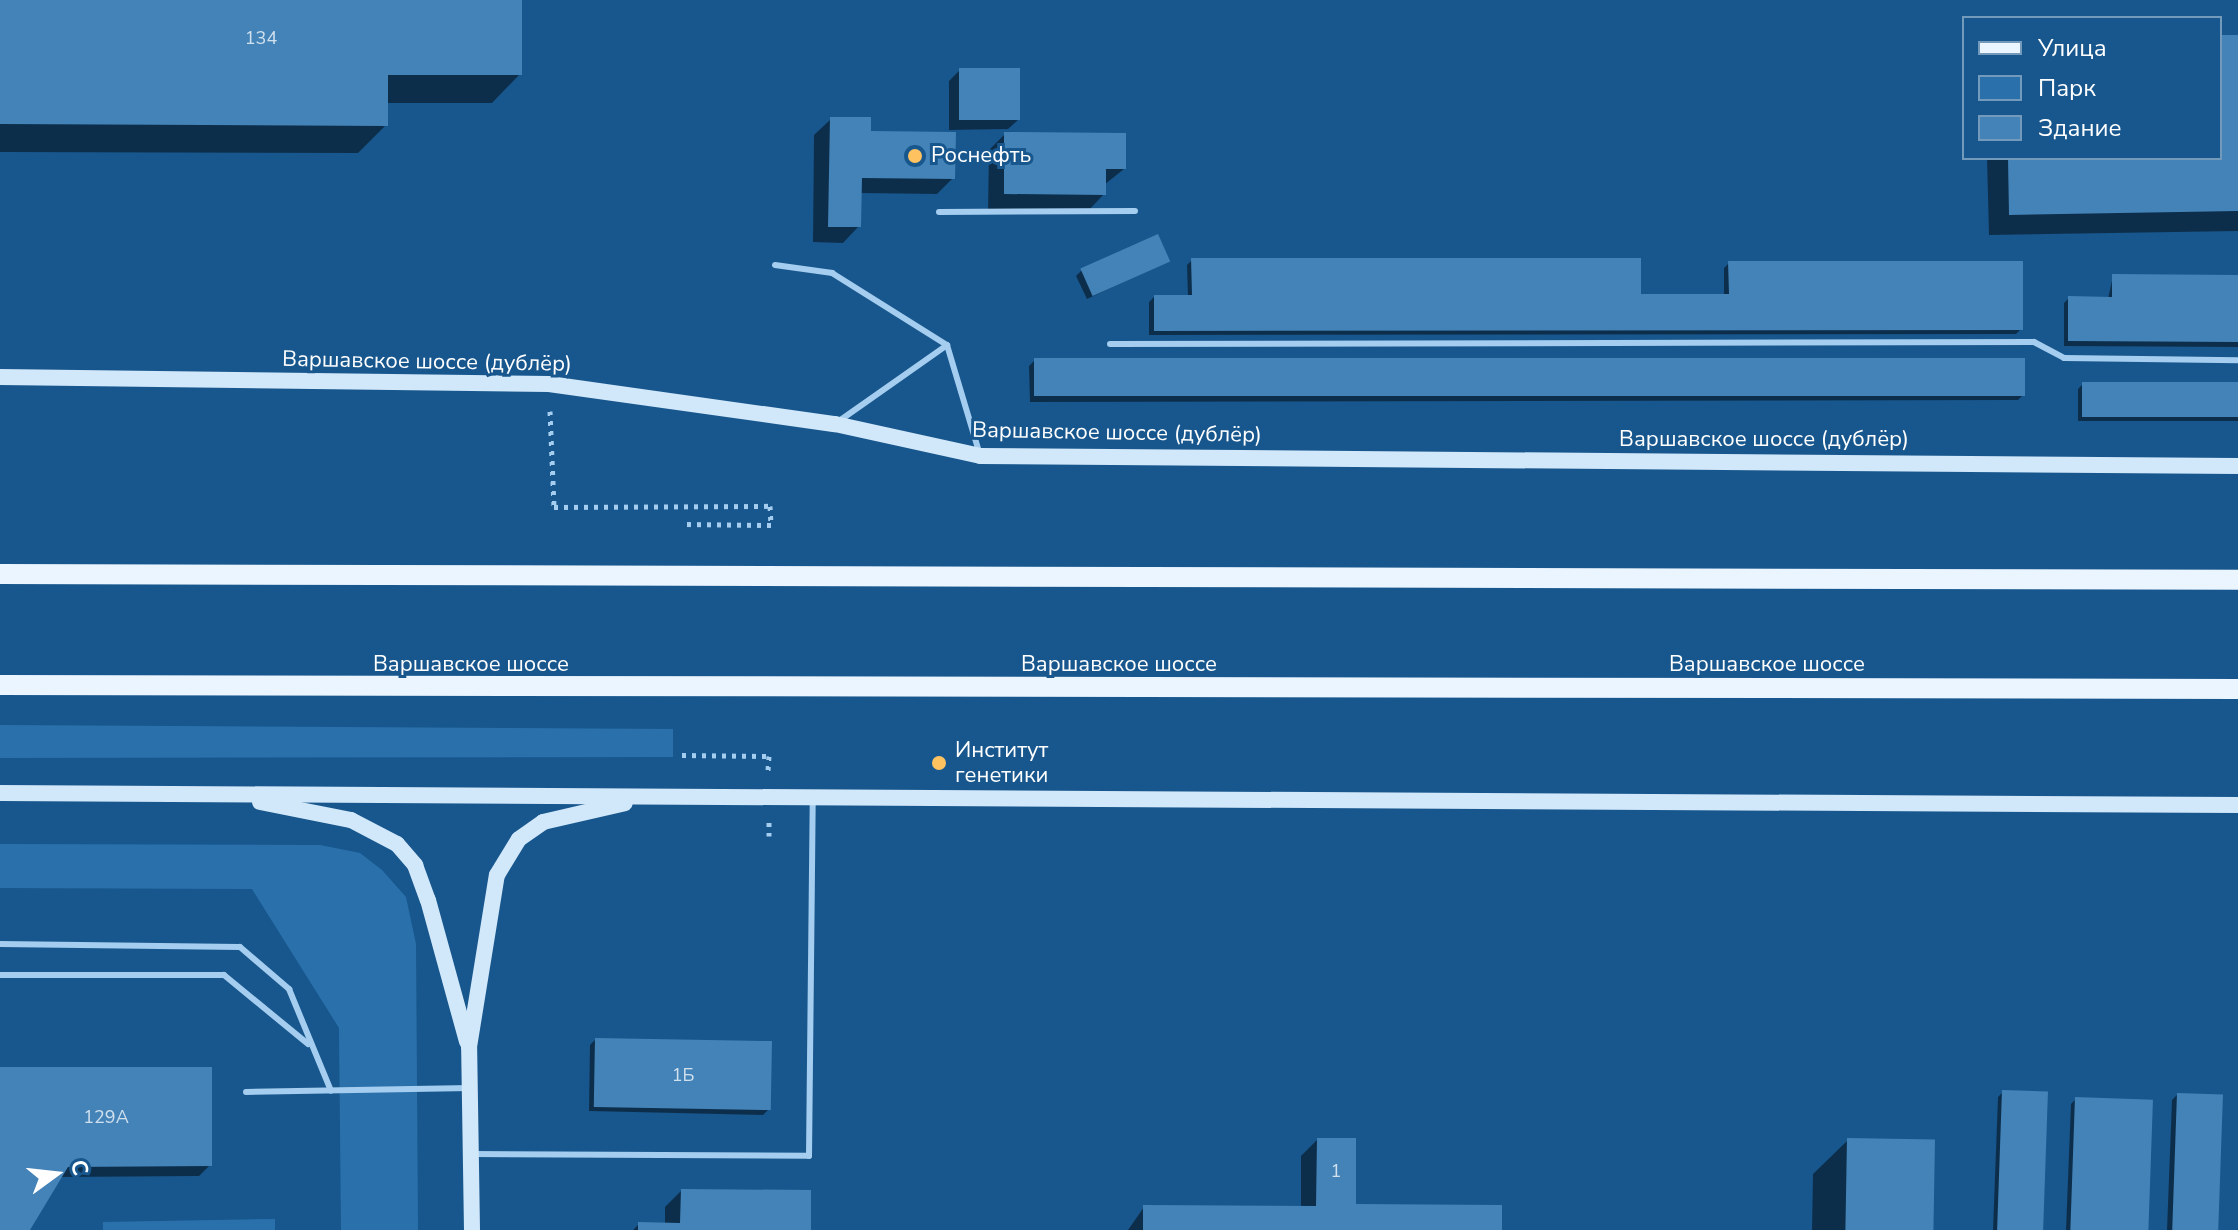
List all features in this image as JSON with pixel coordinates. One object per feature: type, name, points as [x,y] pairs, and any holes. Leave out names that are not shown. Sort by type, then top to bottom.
[{"type":"main road","name":"Варшавское шоссе (дублёр)","points":[[0,377],[549,384],[835,424],[980,456],[2238,466]]},
{"type":"main road","points":[[0,574],[2238,580]]},
{"type":"main road","name":"Варшавское шоссе","points":[[0,685],[2238,689]]},
{"type":"main road","points":[[0,793],[2238,805]]},
{"type":"main road","points":[[223,794],[351,820],[397,844],[415,865],[428,900],[469,1047]]},
{"type":"main road","points":[[472,1230],[469,1047],[497,875],[519,839],[543,822],[580,810],[674,795]]},
{"type":"lane","points":[[939,212],[1135,211]]},
{"type":"lane","points":[[775,265],[832,273],[947,345],[980,456]]},
{"type":"lane","points":[[1110,344],[2034,342],[2064,358],[2238,360]]},
{"type":"lane","points":[[835,424],[947,345]]},
{"type":"lane","points":[[472,1154],[809,1156],[813,796]]},
{"type":"lane","points":[[0,944],[240,947],[289,989],[308,1044],[331,1091]]},
{"type":"lane","points":[[0,975],[224,975],[308,1044]]},
{"type":"lane","points":[[246,1092],[470,1088]]},
{"type":"path","points":[[549,384],[554,507],[770,506],[771,525],[684,524]]},
{"type":"path","points":[[682,755],[769,756]]},
{"type":"green space","points":[[0,725],[673,729],[673,757],[0,758]]},
{"type":"green space","points":[[0,844],[320,845],[360,853],[382,870],[406,897],[416,944],[418,1230],[341,1230],[339,1028],[252,889],[0,888]]},
{"type":"green space","points":[[275,1219],[275,1230],[103,1230],[103,1222]]},
{"type":"building","points":[[0,0],[522,0],[522,75],[388,75],[388,126],[0,124]]},
{"type":"building","points":[[2222,35],[2238,35],[2238,211],[2009,215],[2008,160],[2222,160]]},
{"type":"building","points":[[959,68],[1020,68],[1020,120],[959,120]]},
{"type":"building","points":[[830,117],[871,117],[871,131],[956,132],[955,179],[862,178],[861,227],[828,227]]},
{"type":"building","points":[[1004,132],[1126,133],[1126,169],[1106,169],[1106,195],[1004,194]]},
{"type":"building","points":[[1158,234],[1170,261],[1093,296],[1080,269]]},
{"type":"building","points":[[1191,258],[1641,258],[1641,294],[1729,294],[1728,261],[2023,261],[2023,330],[1154,331],[1154,295],[1192,295]]},
{"type":"building","points":[[2112,274],[2238,275],[2238,342],[2068,341],[2068,296],[2112,297]]},
{"type":"building","points":[[1034,358],[2025,358],[2025,396],[1034,396]]},
{"type":"building","points":[[2082,382],[2238,382],[2238,417],[2082,417]]},
{"type":"building","points":[[595,1038],[772,1041],[771,1110],[594,1107]]},
{"type":"building","points":[[0,1067],[212,1067],[212,1166],[68,1167],[30,1230],[0,1230]]},
{"type":"building","points":[[2002,1090],[2048,1092],[2043,1230],[1997,1230]]},
{"type":"building","points":[[2177,1093],[2223,1095],[2218,1230],[2172,1230]]},
{"type":"building","points":[[2075,1097],[2153,1100],[2148,1230],[2070,1230]]},
{"type":"building","points":[[1317,1138],[1356,1138],[1356,1204],[1502,1205],[1502,1230],[1143,1230],[1143,1205],[1316,1206]]},
{"type":"building","points":[[1847,1138],[1935,1140],[1933,1230],[1845,1230]]},
{"type":"building","points":[[681,1189],[811,1190],[811,1230],[638,1230],[638,1222],[680,1223]]},
{"type":"place","name":"Роснефть","points":[[915,156]]},
{"type":"place","name":"Институт генетики","points":[[939,763]]}]
